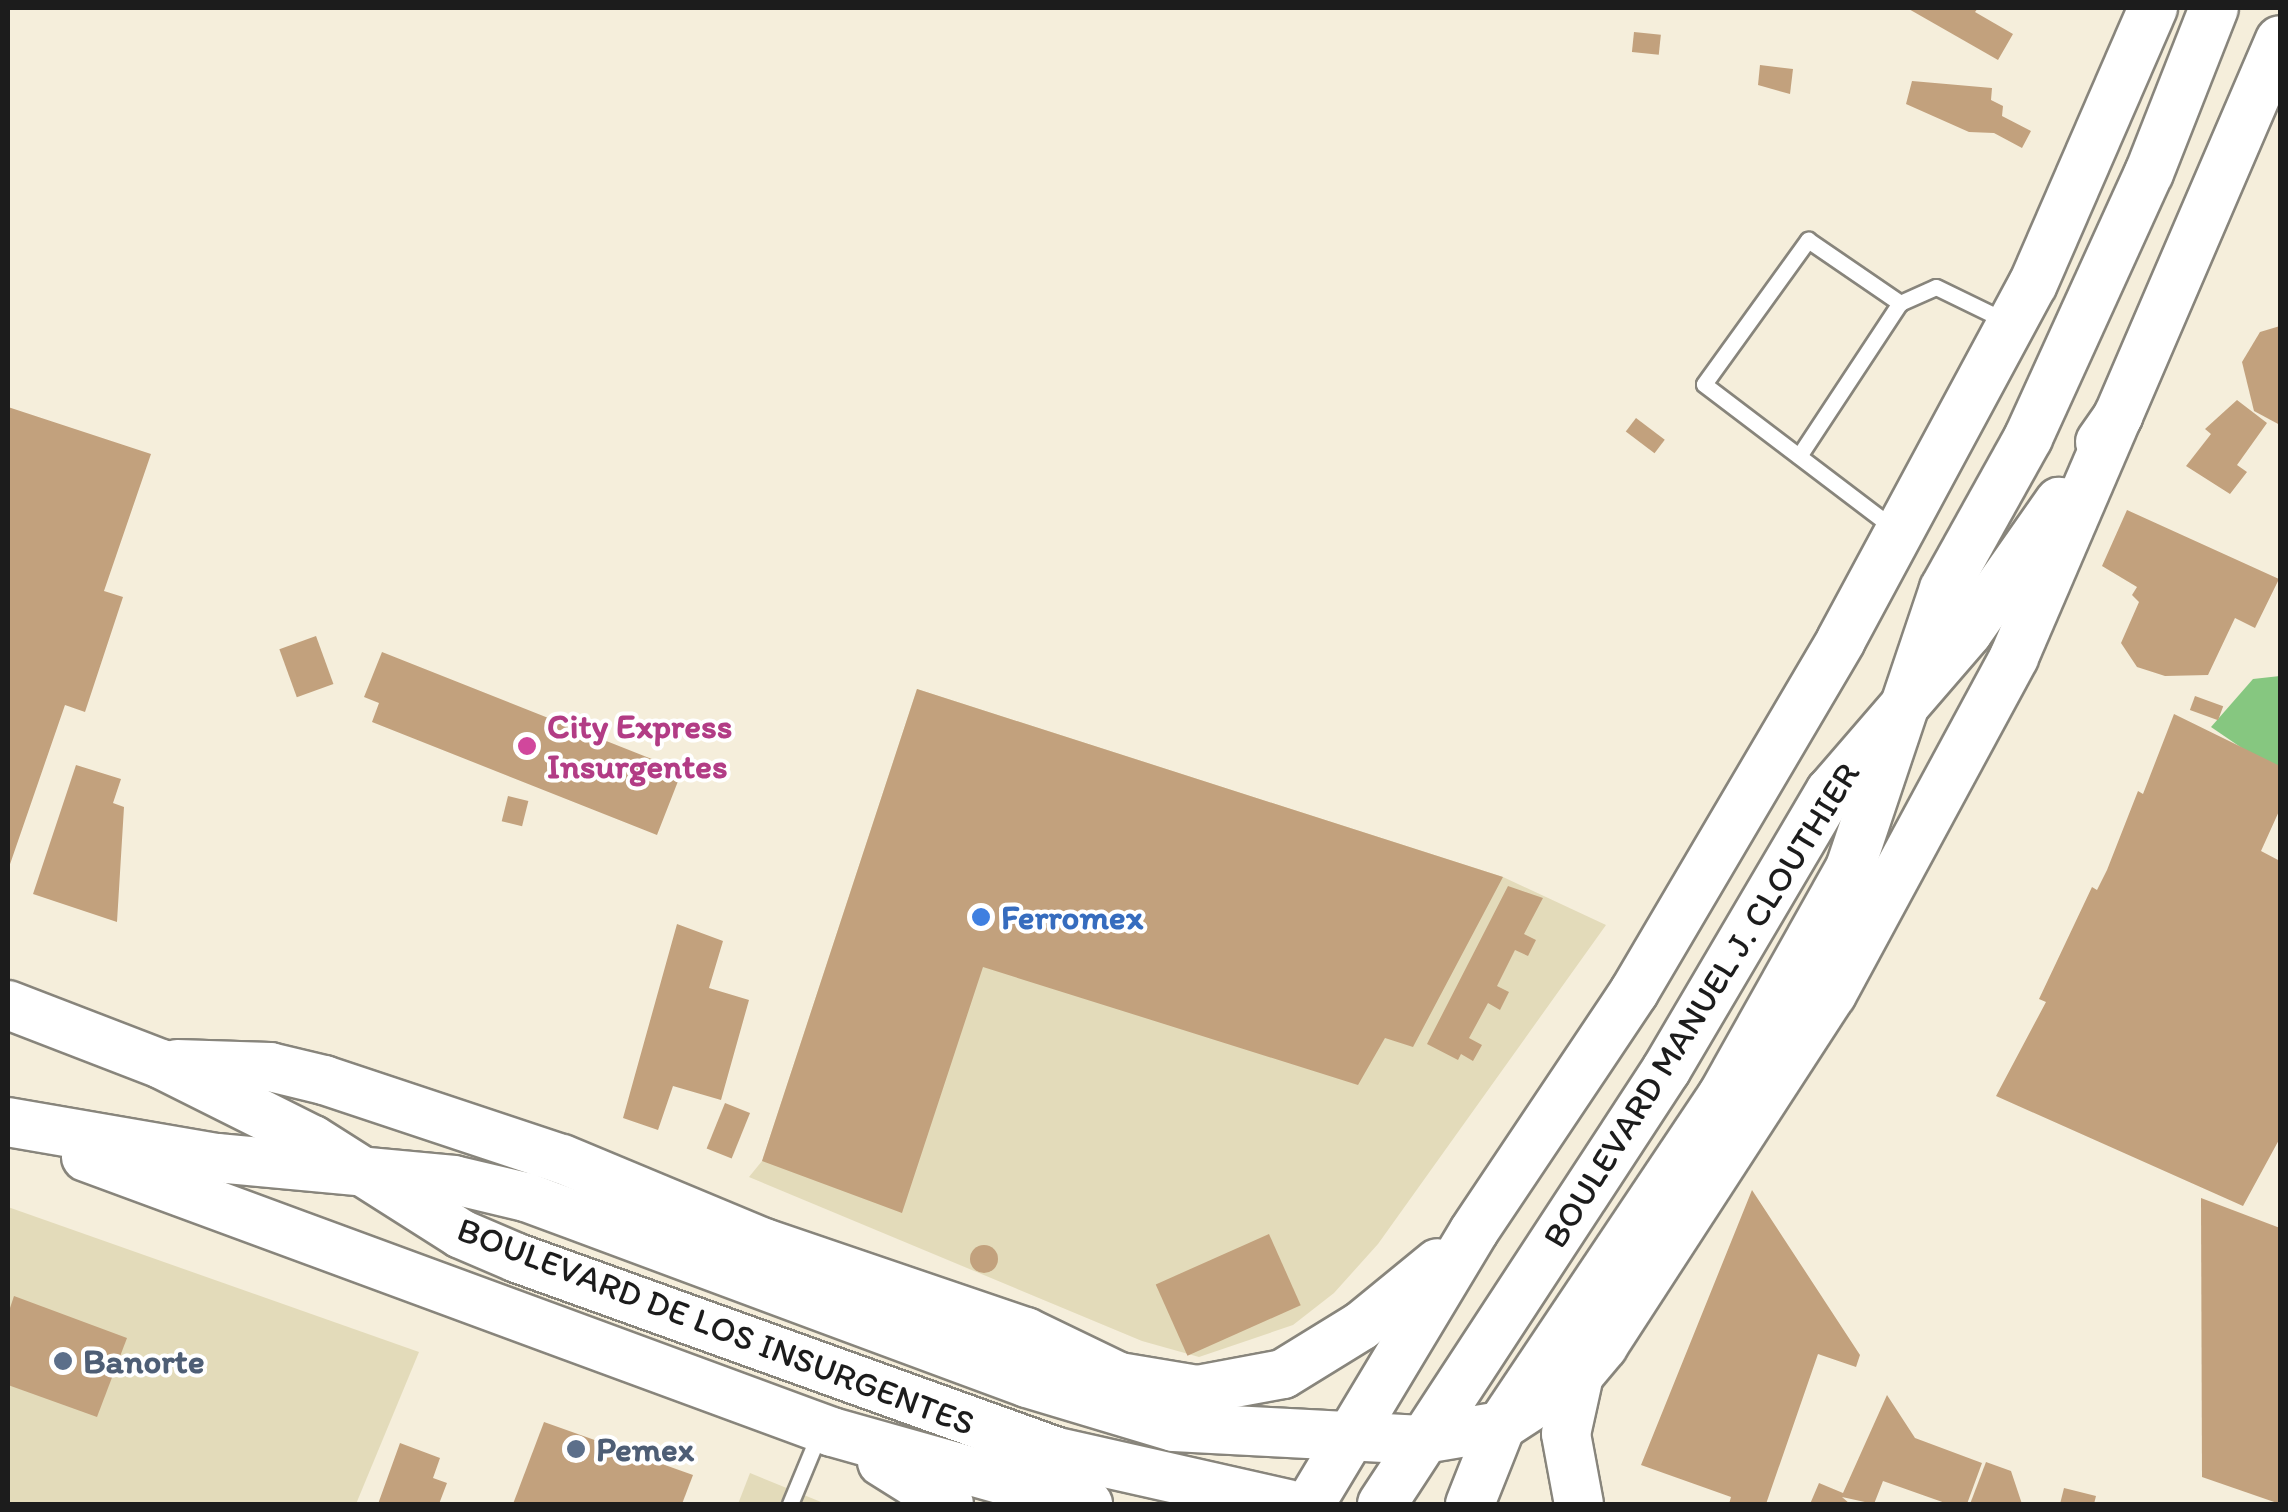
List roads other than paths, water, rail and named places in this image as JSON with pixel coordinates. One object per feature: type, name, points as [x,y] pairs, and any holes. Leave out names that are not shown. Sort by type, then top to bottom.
[{"type":"main road","name":"BOULEVARD MANUEL J. CLOUTHIER","points":[[1310,1504],[1474,1232],[1634,992],[1900,534],[2012,324],[2153,8]]},
{"type":"main road","points":[[1470,1504],[1501,1426],[1722,1096],[1850,868],[1944,589],[2067,354],[2214,8]]},
{"type":"main road","name":"BOULEVARD MANUEL J. CLOUTHIER","points":[[1382,1504],[1418,1440],[1666,1070],[1830,792],[2008,578],[2118,416],[2280,40]]},
{"type":"main road","points":[[8,1125],[217,1158],[366,1170],[526,1198],[1027,1383],[1174,1427],[1418,1440],[1501,1426],[1579,1374],[1631,1307],[1832,994],[2014,657],[2118,416]]},
{"type":"main road","name":"BOULEVARD DE LOS INSURGENTES","points":[[8,1005],[161,1064],[366,1170],[461,1234],[606,1292],[1057,1452],[1204,1497],[1288,1504]]},
{"type":"main road","points":[[161,1064],[270,1068],[445,1118],[764,1243],[1026,1332],[1119,1377],[1197,1390],[1283,1374],[1362,1326],[1474,1232]]},
{"type":"main road","name":"BOULEVARD DE LOS INSURGENTES","points":[[8,1125],[827,1430],[1088,1504]]},
{"type":"main road","points":[[1579,1374],[1566,1434],[1579,1504]]},
{"type":"main road","points":[[1119,1377],[1174,1427],[1204,1497]]},
{"type":"main road","points":[[827,1430],[950,1504]]},
{"type":"lane","points":[[1900,303],[1808,240],[1704,384],[1900,534]]},
{"type":"lane","points":[[1799,456],[1900,303],[1936,287],[2012,324]]},
{"type":"lane","points":[[790,1504],[827,1430]]},
{"type":"place","name":"City Express Insurgentes","points":[[527,746]]},
{"type":"place","name":"Ferromex","points":[[981,917]]},
{"type":"place","name":"Banorte","points":[[63,1361]]},
{"type":"place","name":"Pemex","points":[[576,1449]]}]
